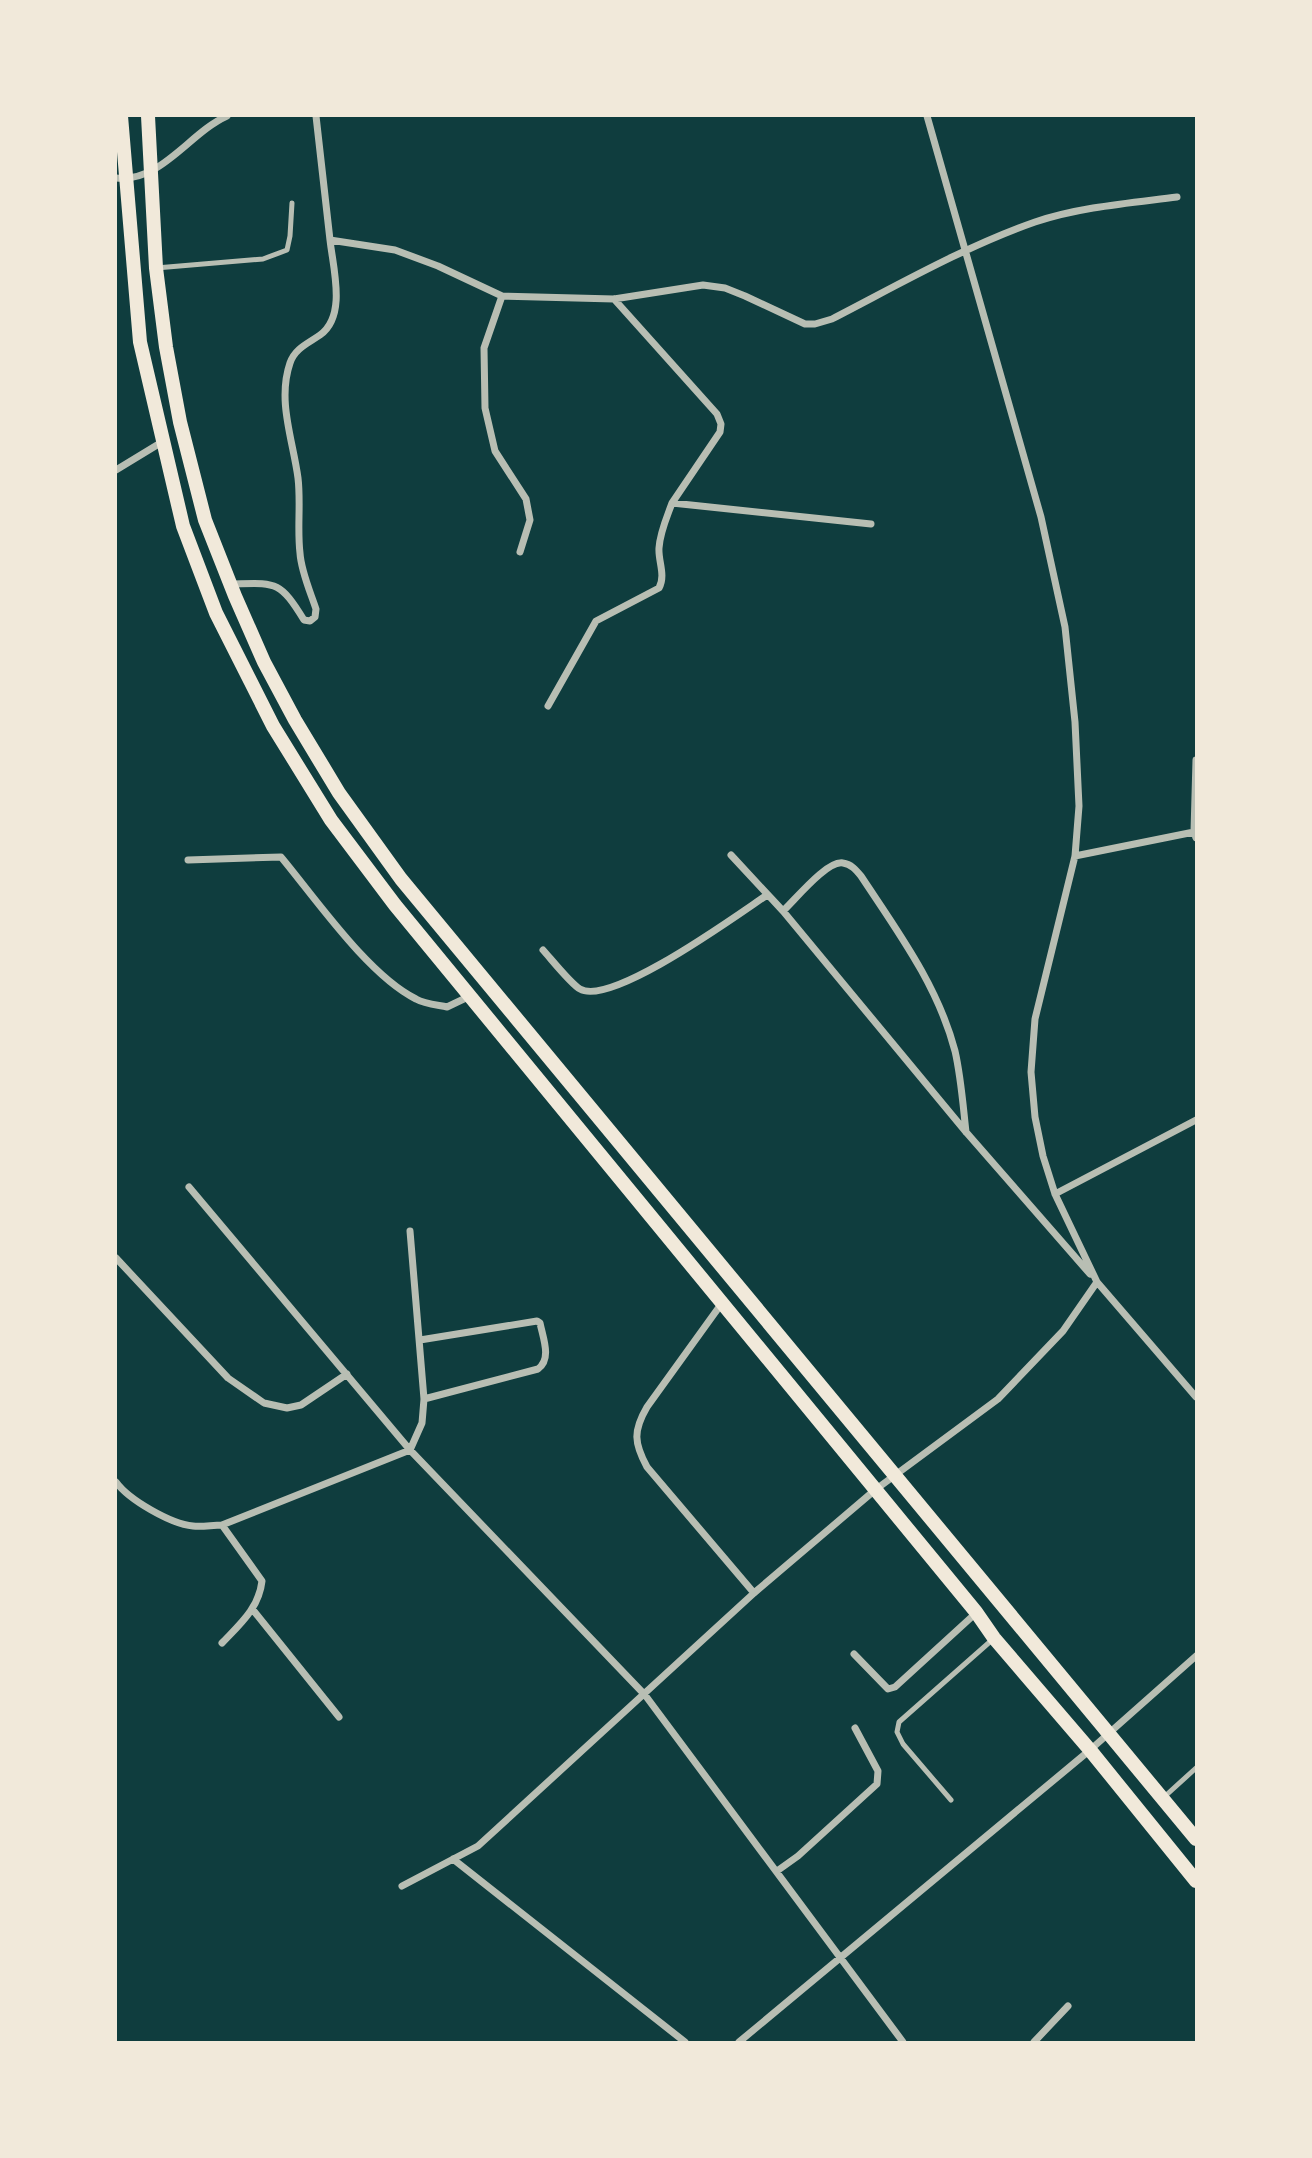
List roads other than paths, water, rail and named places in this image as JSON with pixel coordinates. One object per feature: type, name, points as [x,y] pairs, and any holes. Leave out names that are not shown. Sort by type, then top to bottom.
[{"type":"main road","points":[[121,116],[120,178],[139,342],[183,526],[211,601],[273,726],[331,820],[395,905],[1196,1881]]},
{"type":"main road","points":[[148,116],[156,268],[166,347],[180,422],[205,520],[229,584],[264,662],[339,793],[401,878],[1196,1839]]},
{"type":"street","points":[[120,178],[151,173],[214,122],[227,116]]},
{"type":"street","points":[[229,584],[271,583],[284,589],[304,620],[310,621],[315,617],[316,609],[300,556],[298,479],[288,434],[285,383],[290,360],[298,349],[323,333],[332,323],[337,309],[316,116]]},
{"type":"street","points":[[927,116],[1041,517],[1065,627],[1075,722],[1079,806],[1075,856],[1035,1019],[1031,1072],[1042,1156],[1055,1194],[1097,1282]]},
{"type":"street","points":[[330,240],[395,250],[438,266],[502,296],[614,299],[704,285],[725,288],[793,320],[816,324],[832,319],[964,252],[1035,222],[1062,215],[1177,197]]},
{"type":"street","points":[[502,296],[484,348],[485,408],[495,451],[526,499],[530,520],[520,552]]},
{"type":"street","points":[[548,706],[596,621],[652,592],[662,583],[659,547],[664,523],[672,503],[720,432],[721,424],[717,414],[614,299]]},
{"type":"street","points":[[116,470],[163,442]]},
{"type":"street","points":[[672,503],[871,524]]},
{"type":"street","points":[[1075,856],[1195,835],[1196,760]]},
{"type":"street","points":[[731,855],[783,911],[967,1132],[1196,1396]]},
{"type":"street","points":[[188,860],[281,857],[337,926],[381,974],[417,1000],[447,1007],[471,995]]},
{"type":"street","points":[[783,911],[835,863],[853,867],[861,876],[926,976],[944,1018],[955,1053],[967,1132]]},
{"type":"street","points":[[543,950],[581,990],[598,993],[626,983],[688,947],[767,895]]},
{"type":"street","points":[[1055,1194],[1196,1120]]},
{"type":"street","points":[[189,1187],[410,1450],[645,1695],[902,2042]]},
{"type":"street","points":[[117,1488],[159,1515],[191,1526],[222,1525],[410,1450],[422,1423],[424,1399],[410,1231]]},
{"type":"street","points":[[116,1258],[229,1378],[264,1403],[287,1408],[301,1405],[347,1374]]},
{"type":"street","points":[[402,1886],[478,1846],[754,1593],[875,1490],[998,1399],[1063,1331],[1097,1282]]},
{"type":"street","points":[[722,1303],[637,1424],[637,1449],[647,1467],[754,1593]]},
{"type":"street","points":[[420,1340],[537,1321],[540,1323],[546,1358],[544,1365],[538,1369],[424,1399]]},
{"type":"street","points":[[222,1525],[262,1581],[253,1610],[222,1643]]},
{"type":"street","points":[[253,1610],[339,1717]]},
{"type":"street","points":[[854,1654],[888,1689],[895,1687],[976,1612]]},
{"type":"street","points":[[738,2042],[1090,1751],[1196,1656]]},
{"type":"street","points":[[777,1871],[798,1856],[877,1784],[878,1771],[855,1728]]},
{"type":"street","points":[[453,1859],[685,2042]]},
{"type":"street","points":[[1034,2042],[1068,2006]]},
{"type":"lane","points":[[156,268],[263,259],[287,250],[292,204]]},
{"type":"lane","points":[[951,1800],[903,1744],[897,1732],[899,1722],[995,1638]]},
{"type":"lane","points":[[1163,1798],[1196,1768]]}]
